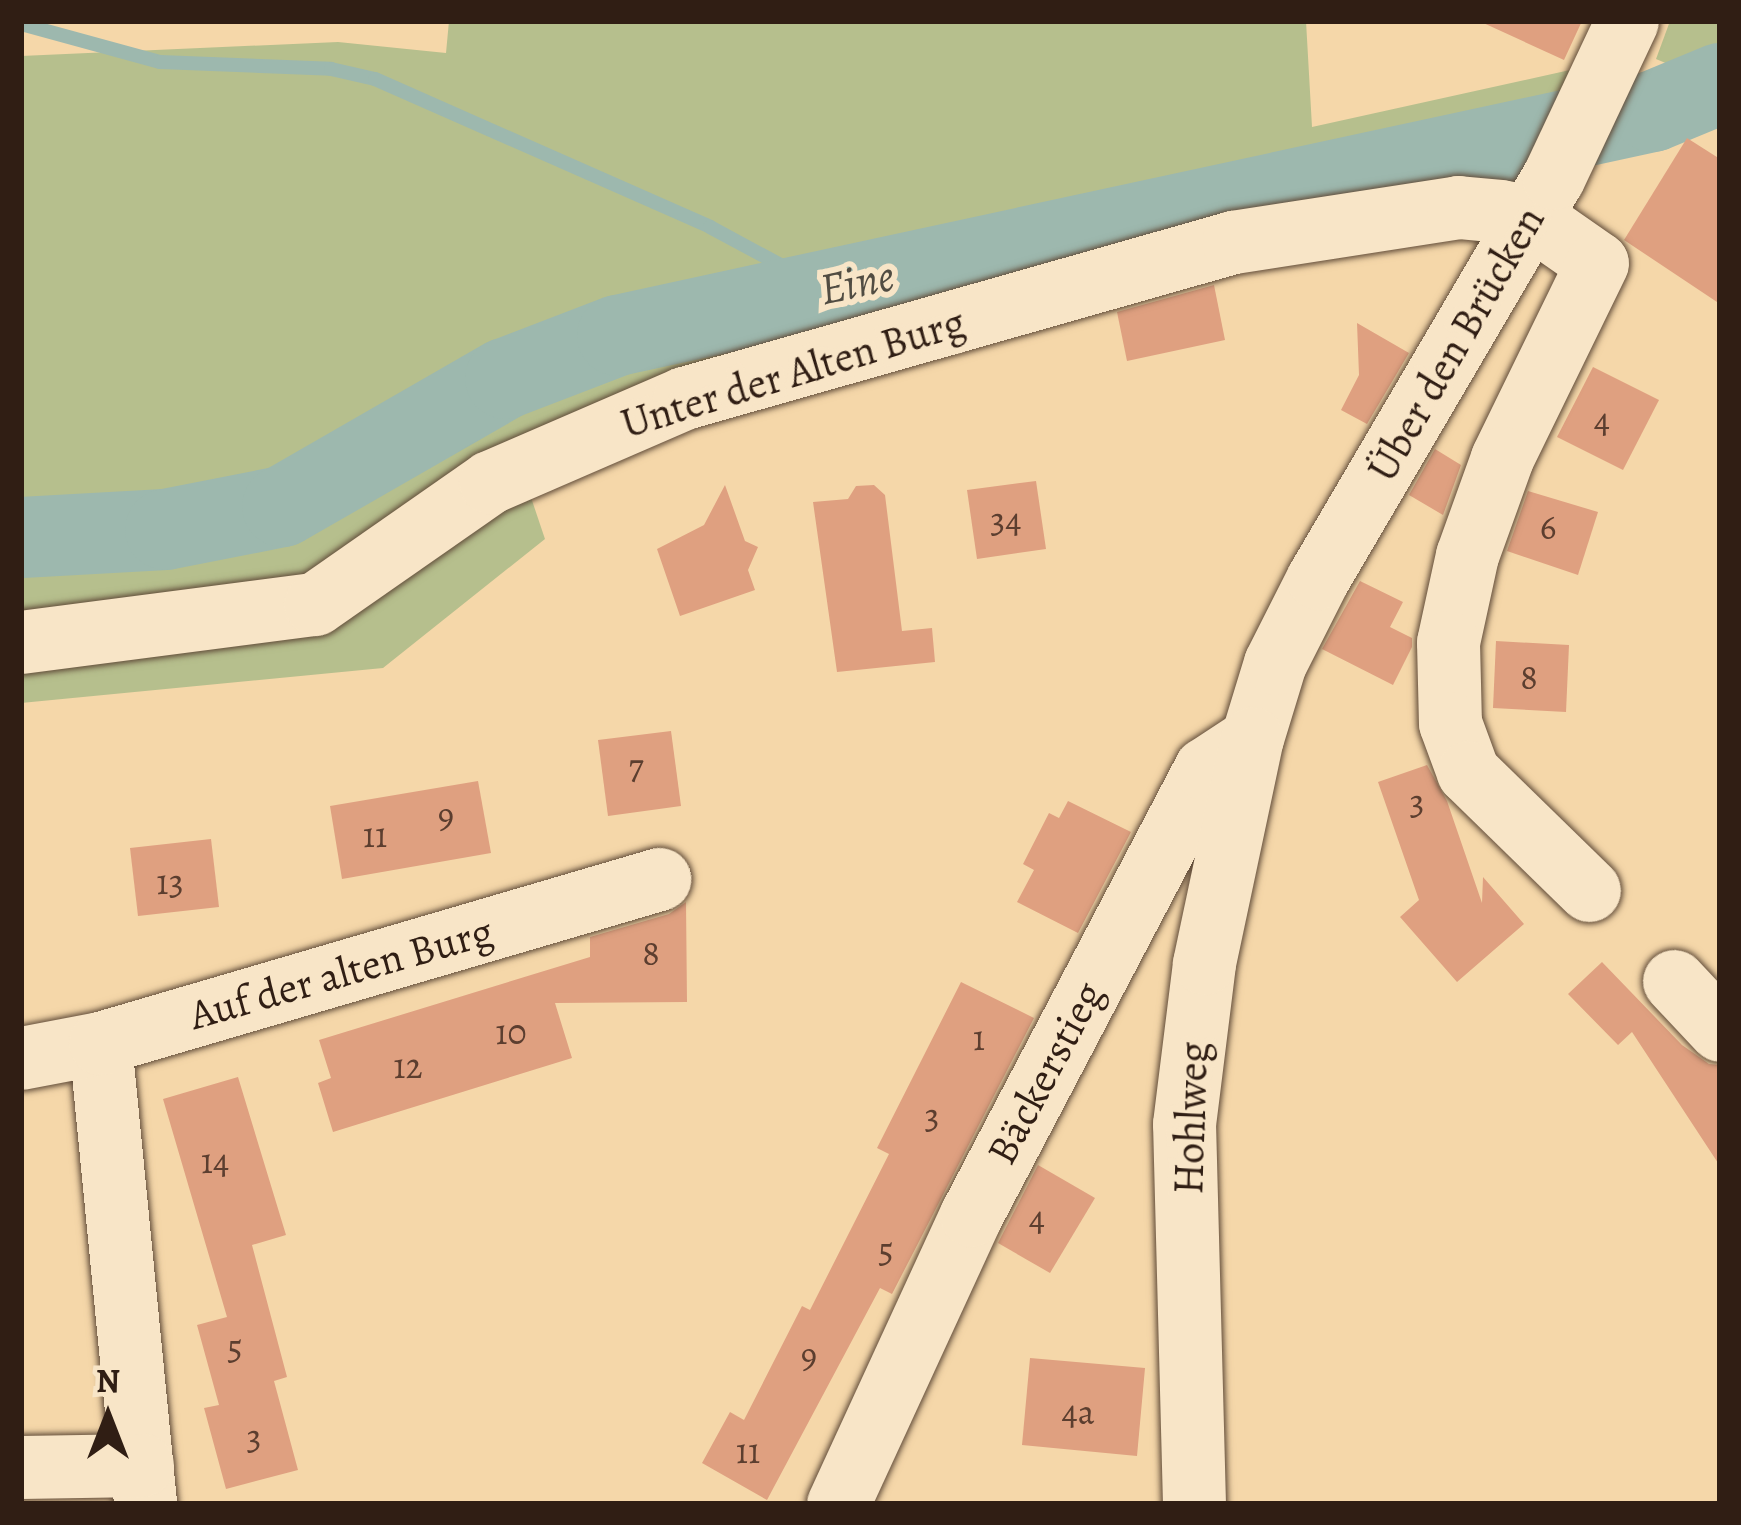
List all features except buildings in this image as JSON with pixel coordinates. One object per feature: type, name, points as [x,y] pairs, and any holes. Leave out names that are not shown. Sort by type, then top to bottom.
[{"type":"street","name":"Über den Brücken","points":[[1252,738],[1275,663],[1318,578],[1542,198],[1618,42]]},
{"type":"street","name":"Unter der Alten Burg","points":[[21,642],[315,604],[490,482],[684,398],[1233,242],[1542,198]]},
{"type":"street","points":[[1542,198],[1597,263],[1502,458],[1467,555],[1448,643],[1450,723],[1468,772],[1589,890]]},
{"type":"street","name":"Bäckerstieg","points":[[838,1504],[971,1215],[1205,769],[1252,738]]},
{"type":"street","name":"Hohlweg","points":[[1194,1504],[1184,1124],[1204,963],[1252,738]]},
{"type":"street","name":"Auf der alten Burg","points":[[21,1058],[100,1043],[658,879]]},
{"type":"street","points":[[1674,981],[1720,1030]]},
{"type":"street","points":[[21,1467],[144,1484],[100,1043]]},
{"type":"green space","points":[[449,21],[1306,21],[1312,127],[1570,70],[1527,167],[1218,223],[514,447],[545,539],[383,668],[21,703],[21,56],[338,42],[446,53]]},
{"type":"green space","points":[[1670,21],[1720,21],[1720,86],[1656,59]]},
{"type":"waterway","points":[[21,24],[160,62],[331,69],[375,79],[710,227],[829,291]]},
{"type":"waterway","name":"Eine","points":[[21,537],[165,529],[282,506],[505,378],[617,335],[1652,111],[1720,83]]}]
